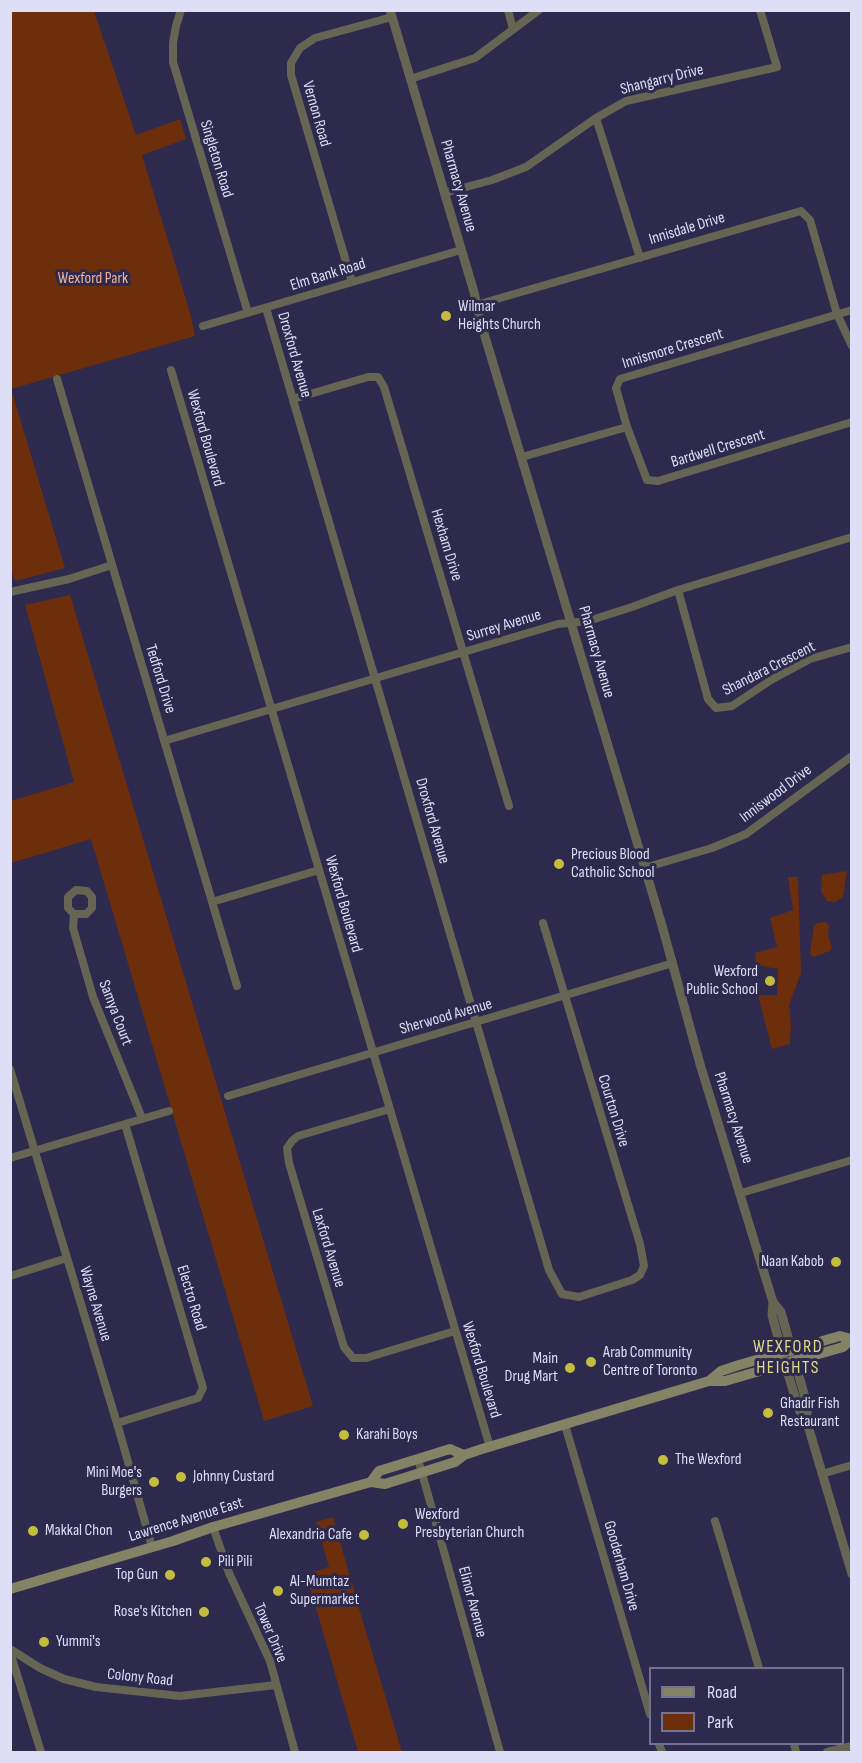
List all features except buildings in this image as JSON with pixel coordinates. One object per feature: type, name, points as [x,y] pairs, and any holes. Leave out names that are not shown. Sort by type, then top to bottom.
[{"type":"main road","name":"Lawrence Avenue East","points":[[708,1381],[721,1371],[787,1351],[840,1336],[851,1338]]},
{"type":"main road","name":"Lawrence Avenue East","points":[[10,1589],[371,1482],[385,1484],[455,1462],[464,1455],[708,1381],[725,1381],[843,1347],[851,1338]]},
{"type":"main road","name":"Lawrence Avenue East","points":[[371,1482],[379,1472],[450,1449],[464,1455]]},
{"type":"street","name":"Singleton Road","points":[[181,10],[173,43],[173,62],[248,313]]},
{"type":"street","points":[[508,10],[513,29]]},
{"type":"street","points":[[410,79],[475,58],[539,10]]},
{"type":"street","name":"Shangarry Drive","points":[[444,193],[492,180],[526,167],[596,118],[626,101],[777,68],[760,10]]},
{"type":"street","name":"Pharmacy Avenue","points":[[391,14],[673,963],[700,1064],[773,1302],[772,1315],[787,1351],[799,1410],[806,1419],[852,1574]]},
{"type":"street","name":"Vernon Road","points":[[352,282],[291,75],[291,63],[300,48],[315,38],[391,14]]},
{"type":"street","points":[[596,118],[640,258]]},
{"type":"street","name":"Innisdale Drive","points":[[476,304],[801,211],[810,220],[837,314]]},
{"type":"street","name":"Elm Bank Road","points":[[203,326],[461,250]]},
{"type":"street","name":"Droxford Avenue","points":[[266,308],[549,1270],[562,1294],[579,1297],[609,1287]]},
{"type":"street","name":"Innismore Crescent","points":[[627,427],[616,388],[620,379],[852,310]]},
{"type":"street","points":[[837,314],[852,346]]},
{"type":"street","name":"Wexford Boulevard","points":[[171,370],[490,1447]]},
{"type":"street","name":"Hexham Drive","points":[[293,399],[368,377],[378,377],[384,387],[509,806]]},
{"type":"street","name":"Tedford Drive","points":[[57,380],[237,986]]},
{"type":"street","name":"Bardwell Crescent","points":[[627,427],[647,480],[658,481],[852,422]]},
{"type":"street","points":[[522,457],[627,427]]},
{"type":"street","name":"Surrey Avenue","points":[[164,741],[558,624],[588,621],[632,608],[678,590],[852,537]]},
{"type":"street","points":[[10,592],[69,579],[112,566]]},
{"type":"street","name":"Shandara Crescent","points":[[678,590],[708,699],[716,708],[732,706],[771,680],[810,659],[852,647]]},
{"type":"street","name":"Inniswood Drive","points":[[644,868],[712,849],[746,834],[851,758]]},
{"type":"street","points":[[212,902],[319,870]]},
{"type":"street","name":"Samya Court","points":[[74,914],[73,928],[93,997],[142,1118]]},
{"type":"street","name":"Courton Drive","points":[[543,923],[640,1244],[644,1266],[640,1275],[609,1287]]},
{"type":"street","name":"Sherwood Avenue","points":[[228,1096],[673,963]]},
{"type":"street","name":"Wayne Avenue","points":[[10,1069],[152,1547]]},
{"type":"street","name":"Laxford Avenue","points":[[390,1109],[298,1136],[287,1148],[289,1163],[344,1347],[353,1358],[366,1358],[455,1331]]},
{"type":"street","points":[[10,1158],[169,1111]]},
{"type":"street","name":"Electro Road","points":[[117,1423],[198,1398],[203,1388],[125,1124]]},
{"type":"street","points":[[741,1193],[852,1160]]},
{"type":"street","points":[[10,1276],[67,1258]]},
{"type":"street","name":"Gooderham Drive","points":[[565,1425],[649,1707]]},
{"type":"street","name":"Elinor Avenue","points":[[418,1459],[500,1752]]},
{"type":"street","points":[[822,1474],[852,1465]]},
{"type":"street","points":[[715,1521],[759,1667]]},
{"type":"street","name":"Tower Drive","points":[[213,1527],[231,1578],[270,1661],[296,1752]]},
{"type":"street","points":[[10,1651],[41,1752]]},
{"type":"street","name":"Colony Road","points":[[10,1651],[55,1675],[96,1687],[180,1696],[276,1685]]},
{"type":"street","points":[[828,1752],[852,1746]]},
{"type":"green space","name":"Wexford Park","points":[[11,11],[94,11],[136,135],[180,119],[186,139],[142,155],[195,336],[11,389]]},
{"type":"green space","points":[[11,389],[65,568],[15,581],[10,566]]},
{"type":"green space","points":[[70,595],[313,1406],[264,1421],[91,839],[11,863],[11,801],[74,782],[25,605]]},
{"type":"green space","points":[[847,871],[843,897],[835,902],[827,901],[821,891],[822,875]]},
{"type":"green space","points":[[788,877],[798,877],[801,973],[789,1005],[790,1044],[772,1049],[758,995],[777,995],[778,969],[756,965],[755,953],[777,947],[770,918],[793,910]]},
{"type":"green space","points":[[825,922],[829,925],[828,936],[832,947],[830,951],[813,957],[810,953],[814,926]]},
{"type":"green space","points":[[333,1517],[402,1752],[358,1752],[306,1574],[329,1567],[316,1522]]},
{"type":"place","name":"Wilmar Heights Church","points":[[446,316]]},
{"type":"place","name":"Precious Blood Catholic School","points":[[559,864]]},
{"type":"place","name":"Wexford Public School","points":[[770,981]]},
{"type":"place","name":"Naan Kabob","points":[[836,1262]]},
{"type":"place","name":"Arab Community Centre of Toronto","points":[[591,1362]]},
{"type":"place","name":"Main Drug Mart","points":[[570,1368]]},
{"type":"place","name":"Ghadir Fish Restaurant","points":[[768,1413]]},
{"type":"place","name":"Karahi Boys","points":[[344,1435]]},
{"type":"place","name":"The Wexford","points":[[663,1460]]},
{"type":"place","name":"Johnny Custard","points":[[181,1477]]},
{"type":"place","name":"Mini Moe's Burgers","points":[[154,1482]]},
{"type":"place","name":"Wexford Presbyterian Church","points":[[403,1524]]},
{"type":"place","name":"Makkal Chon","points":[[33,1531]]},
{"type":"place","name":"Alexandria Cafe","points":[[364,1535]]},
{"type":"place","name":"Pili Pili","points":[[206,1562]]},
{"type":"place","name":"Top Gun","points":[[170,1575]]},
{"type":"place","name":"Al-Mumtaz Supermarket","points":[[278,1591]]},
{"type":"place","name":"Rose's Kitchen","points":[[204,1612]]},
{"type":"place","name":"Yummi's","points":[[44,1642]]},
{"type":"district","name":"WEXFORD HEIGHTS","points":[[788,1357]]}]
